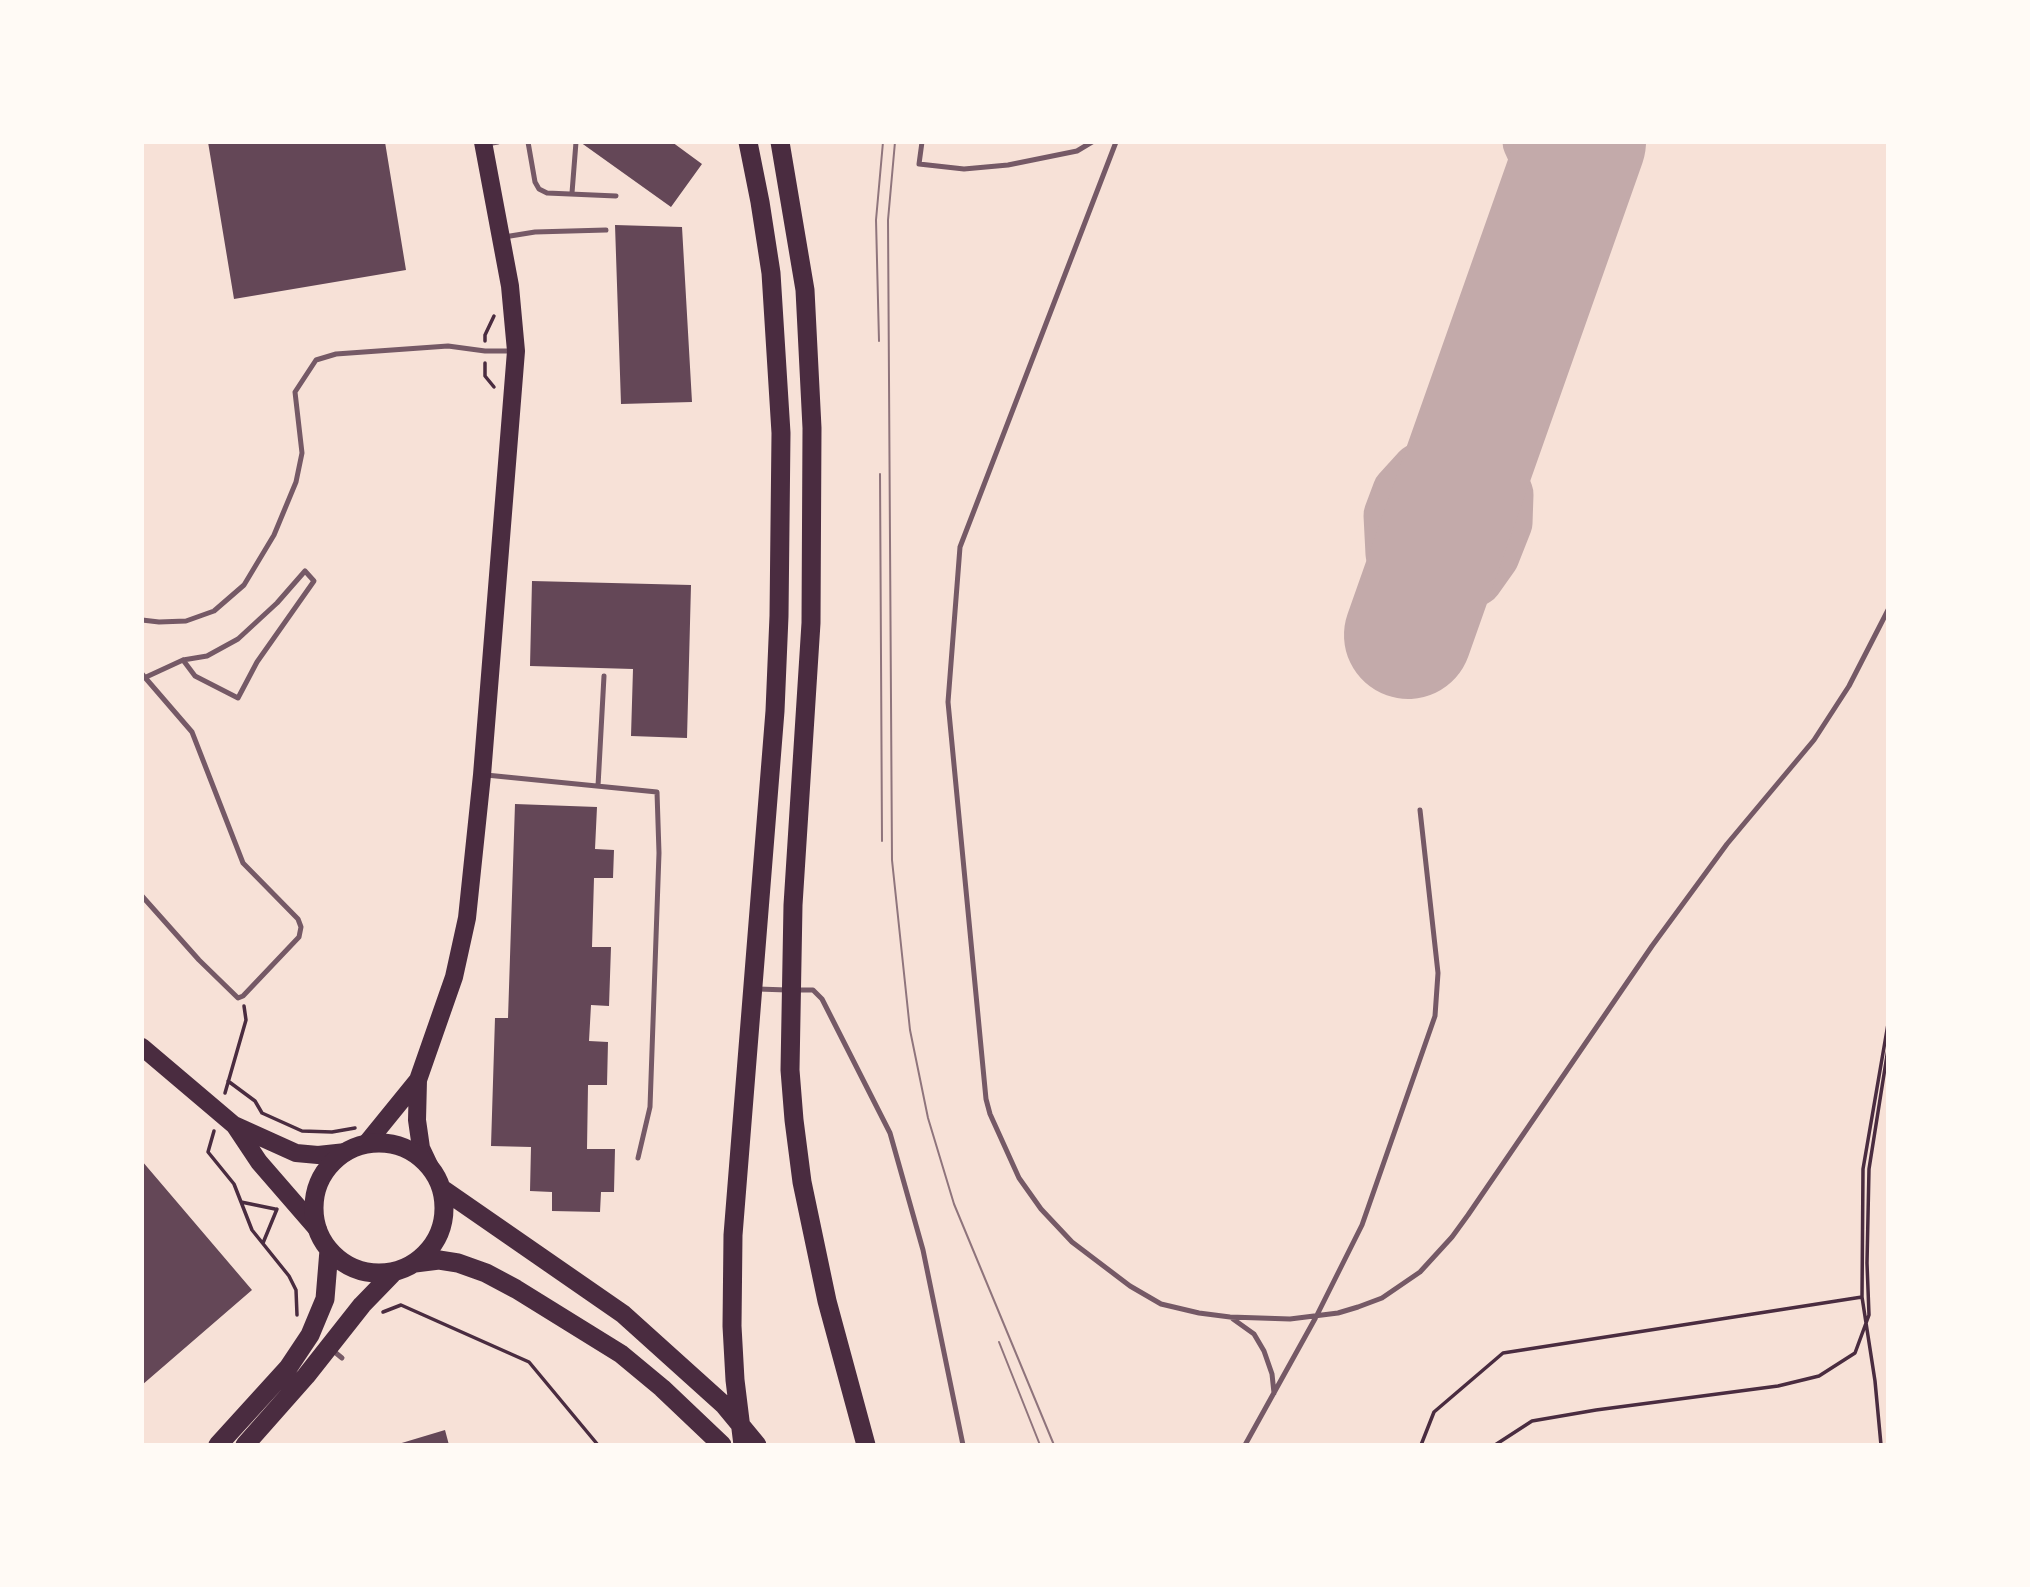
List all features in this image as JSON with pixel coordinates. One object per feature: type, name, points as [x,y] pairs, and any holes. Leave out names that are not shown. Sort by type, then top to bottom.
[{"type":"highway","points":[[743,1445],[732,1326],[733,1235],[775,711],[781,433],[771,273],[761,202],[748,142]]},
{"type":"highway","points":[[780,142],[805,290],[812,428],[811,623],[793,905],[790,1070],[802,1182],[827,1301],[866,1445]]},
{"type":"highway","points":[[415,1263],[431,1248],[441,1229],[444,1208],[441,1188],[430,1167],[417,1155],[384,1143],[366,1144],[346,1152],[332,1163],[318,1186],[314,1213],[318,1230],[329,1250],[342,1262],[358,1270],[376,1273],[394,1272],[415,1263],[439,1260],[458,1263],[486,1273],[621,1354],[723,1445]]},
{"type":"highway","points":[[441,1188],[623,1314],[724,1405],[757,1445]]},
{"type":"highway","points":[[218,1445],[288,1368],[310,1335],[325,1299],[329,1250]]},
{"type":"highway","points":[[251,1443],[335,1352],[394,1272]]},
{"type":"main road","points":[[430,1167],[421,1148],[417,1119],[418,1080],[454,977],[467,918],[482,775],[516,351],[510,286],[488,143]]},
{"type":"main road","points":[[142,1047],[234,1125],[259,1162],[318,1230]]},
{"type":"main road","points":[[366,1144],[418,1080]]},
{"type":"main road","points":[[234,1125],[296,1153],[318,1155],[346,1152]]},
{"type":"lane","points":[[528,142],[535,182],[539,189],[547,193],[616,196]]},
{"type":"lane","points":[[572,193],[576,142]]},
{"type":"lane","points":[[922,142],[919,163],[964,169],[1008,165],[1077,151],[1091,142]]},
{"type":"lane","points":[[1116,142],[960,547],[948,702],[986,1098],[995,1128],[1019,1178],[1054,1224],[1090,1258],[1130,1286],[1161,1304],[1230,1318],[1266,1320],[1316,1317],[1359,1307],[1382,1298],[1420,1272],[1452,1237],[1652,946],[1727,844],[1820,731],[1849,686],[1888,610]]},
{"type":"lane","points":[[501,238],[535,232],[606,229]]},
{"type":"lane","points":[[142,620],[186,621],[214,611],[244,585],[274,535],[296,482],[302,453],[295,392],[316,360],[336,354],[448,346],[485,351],[516,351]]},
{"type":"lane","points":[[142,896],[199,960],[238,998],[243,996],[299,937],[301,927],[298,919],[243,863],[195,738],[143,676],[183,660],[206,656],[238,639],[277,603],[305,571],[314,582],[257,662],[238,698],[195,676],[183,660]]},
{"type":"lane","points":[[598,786],[604,676]]},
{"type":"lane","points":[[482,775],[657,792],[659,853],[650,1107],[638,1158]]},
{"type":"lane","points":[[1245,1445],[1363,1225],[1435,1016],[1438,973],[1420,810]]},
{"type":"lane","points":[[753,989],[813,990],[822,999],[890,1133],[923,1250],[962,1445]]},
{"type":"lane","points":[[1230,1318],[1254,1334],[1264,1351],[1272,1374],[1274,1393]]},
{"type":"path","points":[[243,996],[246,1020],[228,1082],[255,1101],[262,1113],[302,1131],[332,1132],[355,1128],[363,1122]]},
{"type":"path","points":[[1881,1445],[1875,1381],[1862,1297],[1863,1169],[1888,1024]]},
{"type":"path","points":[[1495,1445],[1532,1422],[1596,1410],[1778,1386],[1819,1376],[1855,1353],[1869,1315],[1868,1169],[1888,1049]]},
{"type":"path","points":[[208,1152],[234,1184],[252,1230],[289,1276],[296,1290]]},
{"type":"path","points":[[241,1202],[278,1207],[263,1243]]},
{"type":"path","points":[[1421,1445],[1434,1412],[1503,1353],[1862,1297]]},
{"type":"path","points":[[401,1305],[529,1362],[597,1445]]},
{"type":"building","points":[[208,142],[385,142],[406,270],[234,299]]},
{"type":"building","points":[[580,142],[672,142],[702,164],[671,207]]},
{"type":"building","points":[[615,225],[682,227],[692,402],[621,404]]},
{"type":"building","points":[[532,581],[691,585],[687,738],[631,736],[633,669],[530,666]]},
{"type":"building","points":[[515,804],[597,807],[595,849],[614,850],[613,878],[594,878],[592,947],[611,947],[609,1006],[591,1005],[589,1041],[608,1042],[607,1085],[588,1085],[587,1149],[615,1149],[614,1192],[601,1192],[600,1212],[552,1211],[552,1192],[530,1191],[531,1147],[491,1146],[495,1018],[508,1018]]},
{"type":"building","points":[[142,1161],[252,1290],[142,1385]]},
{"type":"building","points":[[445,1430],[449,1445],[395,1445]]},
{"type":"taxiway","points":[[1528,142],[1547,184],[1551,230]]},
{"type":"taxiway","points":[[1474,449],[1497,465],[1508,494],[1507,523],[1494,556],[1477,580],[1443,600],[1420,601],[1401,579],[1391,554],[1389,515],[1398,491],[1418,469],[1452,450],[1474,449]]},
{"type":"runway","points":[[1408,635],[1582,142]]},
{"type":"tram line","points":[[879,341],[876,220],[883,142]]},
{"type":"tram line","points":[[895,142],[888,220],[892,860],[910,1030],[928,1118],[954,1204],[1054,1445]]},
{"type":"tram line","points":[[880,474],[882,841]]},
{"type":"tram line","points":[[999,1342],[1040,1445]]}]
